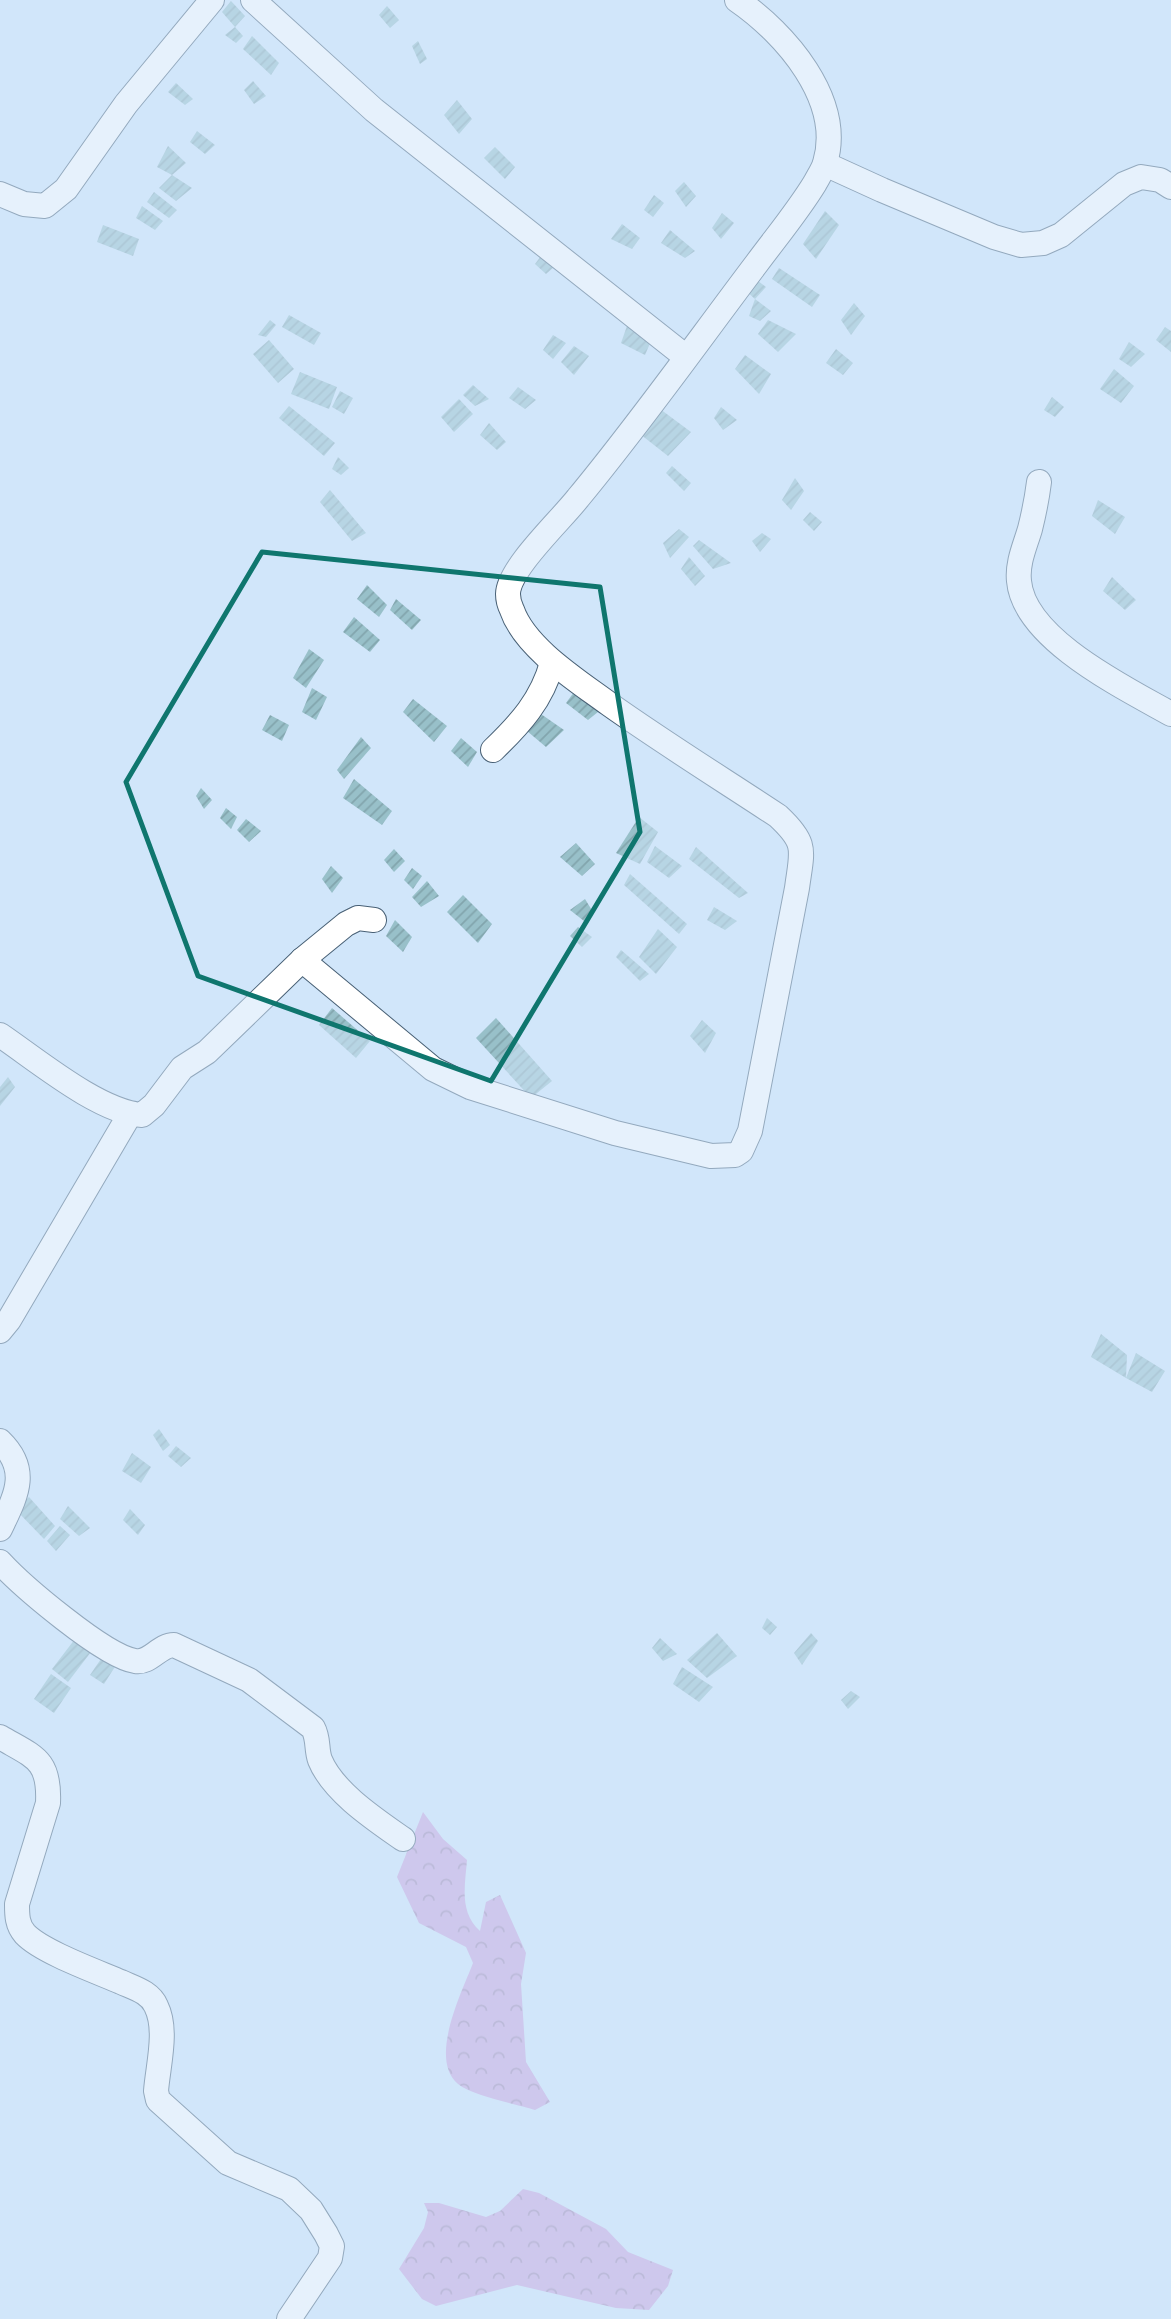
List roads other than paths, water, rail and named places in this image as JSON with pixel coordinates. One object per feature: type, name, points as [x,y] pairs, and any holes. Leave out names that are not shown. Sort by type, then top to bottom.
[{"type":"street","points":[[0,194],[24,204],[45,206],[66,189],[126,104],[212,0]]},
{"type":"street","points":[[253,0],[374,110],[686,358]]},
{"type":"street","points":[[302,960],[432,1069],[470,1087],[628,1136],[711,1156],[729,1156],[741,1151],[750,1130],[763,1074],[797,888],[802,850],[800,840],[795,831],[778,816],[658,739],[552,663],[512,613],[508,594],[512,581],[534,548],[578,499],[686,358],[805,198],[825,164],[827,113],[813,80],[791,49],[748,3]]},
{"type":"street","points":[[825,164],[994,237],[1021,246],[1043,243],[1061,235],[1124,184],[1141,177],[1160,180],[1171,187]]},
{"type":"street","points":[[1039,482],[1036,504],[1020,560],[1018,582],[1028,611],[1044,630],[1096,671],[1171,714]]},
{"type":"street","points":[[493,750],[524,720],[548,679],[552,663]]},
{"type":"street","points":[[0,1035],[104,1105],[142,1115],[154,1105],[182,1068],[207,1052],[302,960],[346,923],[358,918],[374,920]]},
{"type":"street","points":[[0,1331],[130,1114]]},
{"type":"street","points":[[0,1441],[18,1472],[18,1490],[0,1529]]},
{"type":"street","points":[[0,1498],[18,1472]]},
{"type":"street","points":[[0,1562],[14,1577],[85,1634],[121,1657],[136,1662],[142,1661],[168,1645],[174,1645],[249,1680],[313,1728],[318,1737],[320,1758],[331,1779],[367,1813],[403,1839]]},
{"type":"street","points":[[0,1737],[30,1755],[45,1769],[49,1786],[48,1803],[17,1904],[17,1919],[24,1933],[37,1943],[73,1961],[148,1995],[156,2005],[162,2025],[156,2091],[158,2100],[228,2163],[289,2189],[311,2210],[332,2246],[330,2258],[289,2319]]}]
